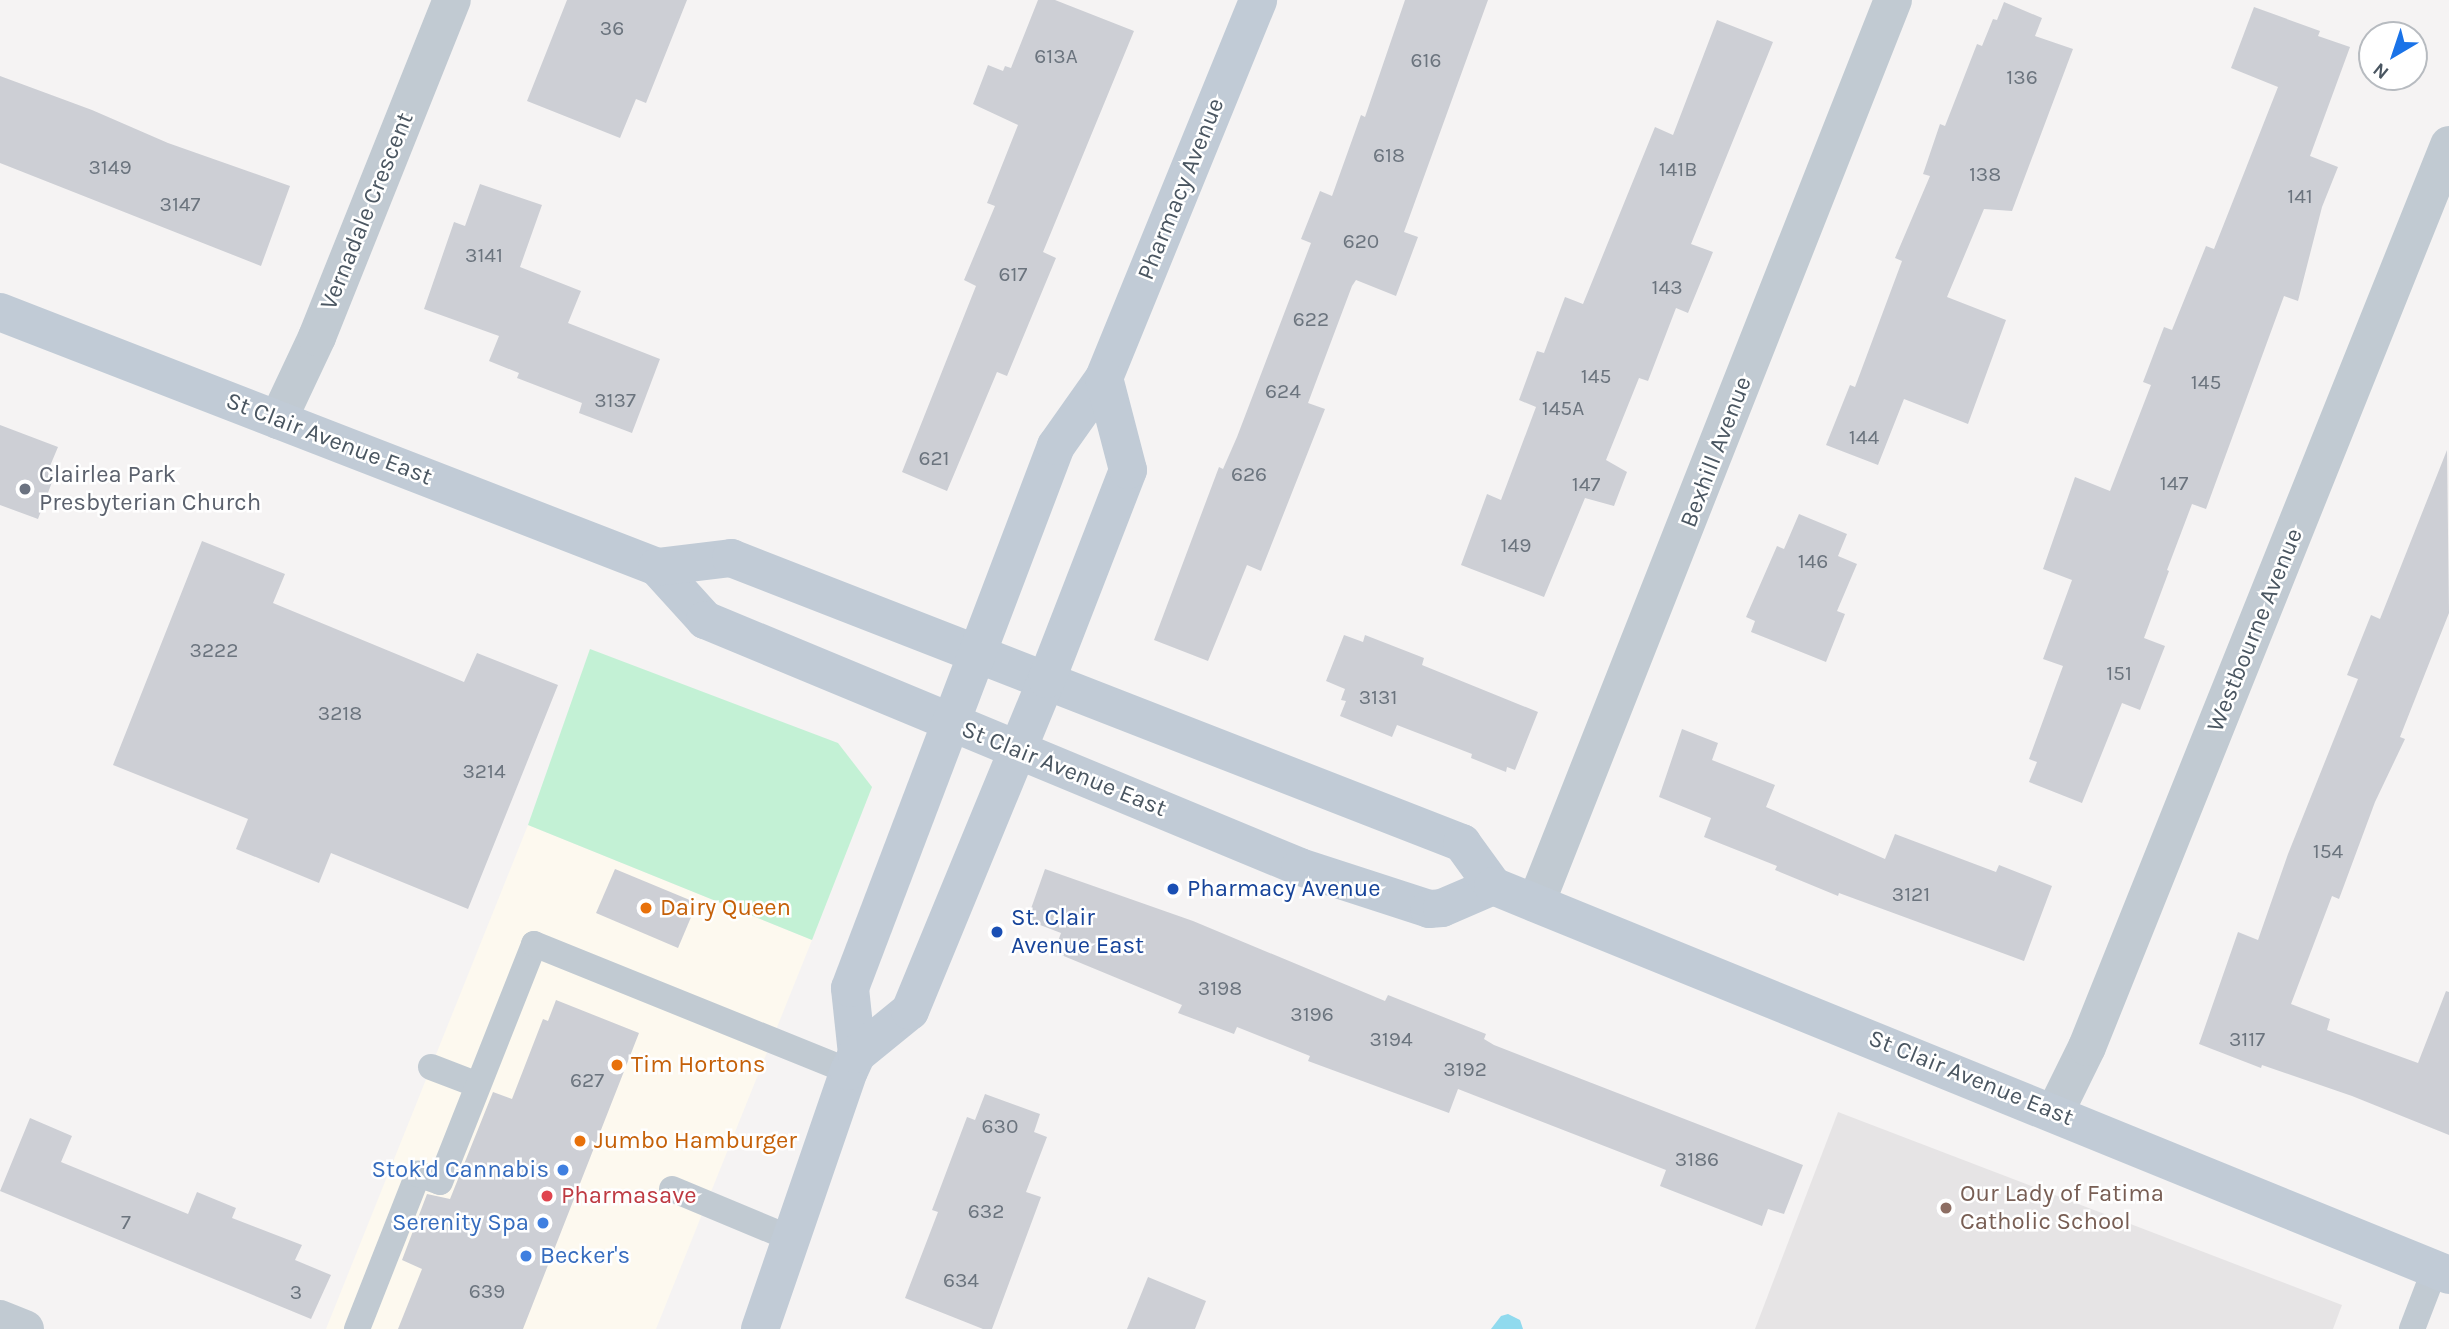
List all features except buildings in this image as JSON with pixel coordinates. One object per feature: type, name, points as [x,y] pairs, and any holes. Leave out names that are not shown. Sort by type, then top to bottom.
[{"type":"main road","name":"Pharmacy Avenue","points":[[765,1327],[790,1238],[853,1063],[850,988],[953,723],[1056,446],[1104,378],[1258,0]]},
{"type":"main road","name":"St Clair Avenue East","points":[[0,312],[278,421],[448,483],[657,567],[705,620],[1300,867],[1429,909],[1442,908],[1493,886]]},
{"type":"main road","points":[[853,1063],[910,1012],[1018,750],[1128,470],[1104,378]]},
{"type":"main road","name":"St Clair Avenue East","points":[[657,567],[732,558],[1462,843],[1493,886],[2055,1112],[2442,1272]]},
{"type":"street","name":"Vernadale Crescent","points":[[278,421],[317,337],[452,0]]},
{"type":"street","name":"Bexhill Avenue","points":[[1536,904],[1893,0]]},
{"type":"street","name":"Westbourne Avenue","points":[[2055,1112],[2087,1047],[2449,145]]},
{"type":"street","points":[[0,1319],[25,1329]]},
{"type":"lane","points":[[356,1329],[418,1174],[440,1182],[534,944],[853,1063]]},
{"type":"lane","points":[[431,1067],[478,1085]]},
{"type":"lane","points":[[672,1189],[790,1238]]},
{"type":"lane","points":[[2412,1329],[2442,1272]]},
{"type":"shaded area","points":[[528,825],[812,940],[656,1329],[326,1329]]},
{"type":"shaded area","name":"Our Lady of Fatima Catholic School","points":[[1838,1112],[2342,1305],[2333,1329],[1755,1329]]},
{"type":"green space","points":[[590,649],[838,743],[872,787],[812,940],[528,825]]},
{"type":"water","points":[[1508,1314],[1520,1320],[1523,1329],[1491,1329],[1501,1316]]},
{"type":"place","name":"Clairlea Park Presbyterian Church","points":[[25,489]]},
{"type":"place","name":"Pharmacy Avenue","points":[[1173,889]]},
{"type":"place","name":"Dairy Queen","points":[[646,908]]},
{"type":"place","name":"St. Clair Avenue East","points":[[997,932]]},
{"type":"place","name":"Tim Hortons","points":[[617,1065]]},
{"type":"place","name":"Jumbo Hamburger","points":[[580,1141]]},
{"type":"place","name":"Stok'd Cannabis","points":[[563,1170]]},
{"type":"place","name":"Pharmasave","points":[[547,1196]]},
{"type":"place","name":"Our Lady of Fatima Catholic School","points":[[1946,1208]]},
{"type":"place","name":"Serenity Spa","points":[[543,1223]]},
{"type":"place","name":"Becker's","points":[[526,1256]]}]
